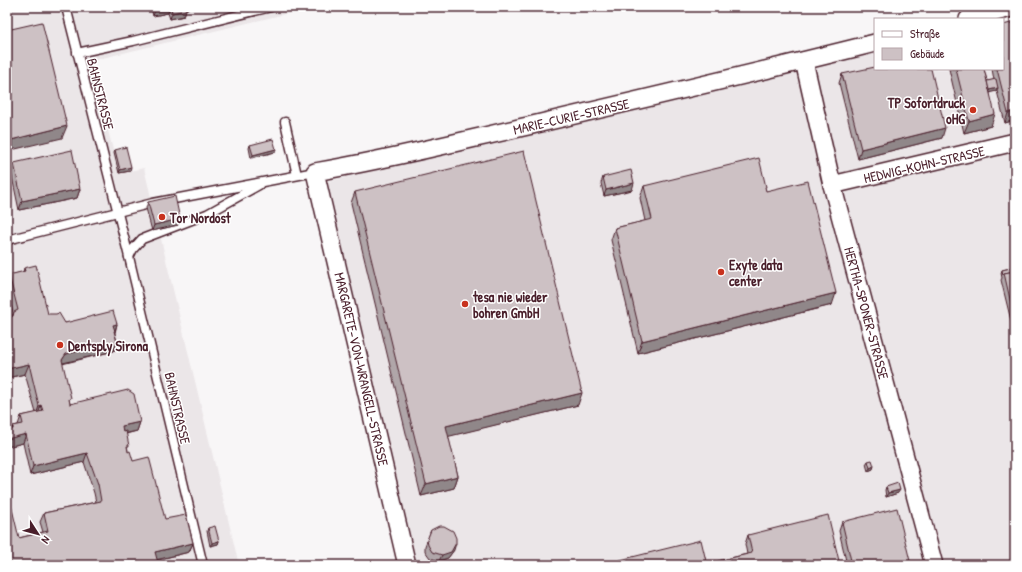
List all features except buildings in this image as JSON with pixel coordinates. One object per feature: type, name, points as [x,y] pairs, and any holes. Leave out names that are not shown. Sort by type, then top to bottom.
[{"type":"street","points":[[972,18],[1015,7]]},
{"type":"street","name":"MARIE-CURIE-STRASSE","points":[[315,172],[351,166],[426,149],[804,61],[874,42]]},
{"type":"street","name":"HERTHA-SPONER-STRASSE","points":[[804,61],[832,185],[934,565]]},
{"type":"street","name":"HEDWIG-KOHN-STRASSE","points":[[832,185],[1015,142]]},
{"type":"street","name":"MARGARETE-VON-WRANGELL-STRASSE","points":[[315,172],[407,565]]},
{"type":"lane","name":"BAHNSTRASSE","points":[[66,7],[118,212],[203,565]]},
{"type":"lane","points":[[77,53],[133,41],[271,7]]},
{"type":"lane","points":[[285,122],[297,175]]},
{"type":"lane","name":"MARIE-CURIE-STRASSE","points":[[265,182],[315,172]]},
{"type":"lane","points":[[7,240],[153,203],[265,182]]},
{"type":"lane","points":[[129,257],[133,249],[142,239],[207,214],[265,182]]},
{"type":"shaded area","points":[[7,7],[314,7],[90,61],[119,173],[144,168],[239,565],[7,565]]},
{"type":"shaded area","points":[[1015,20],[1015,565],[397,565],[308,186],[874,53],[874,70],[1004,70],[1004,23]]},
{"type":"place","name":"TP Sofortdruck oHG","points":[[973,110]]},
{"type":"place","name":"Tor Nordost","points":[[162,217]]},
{"type":"place","name":"Exyte data center","points":[[721,272]]},
{"type":"place","name":"tesa nie wieder bohren GmbH","points":[[465,304]]},
{"type":"place","name":"Dentsply Sirona","points":[[60,345]]}]
